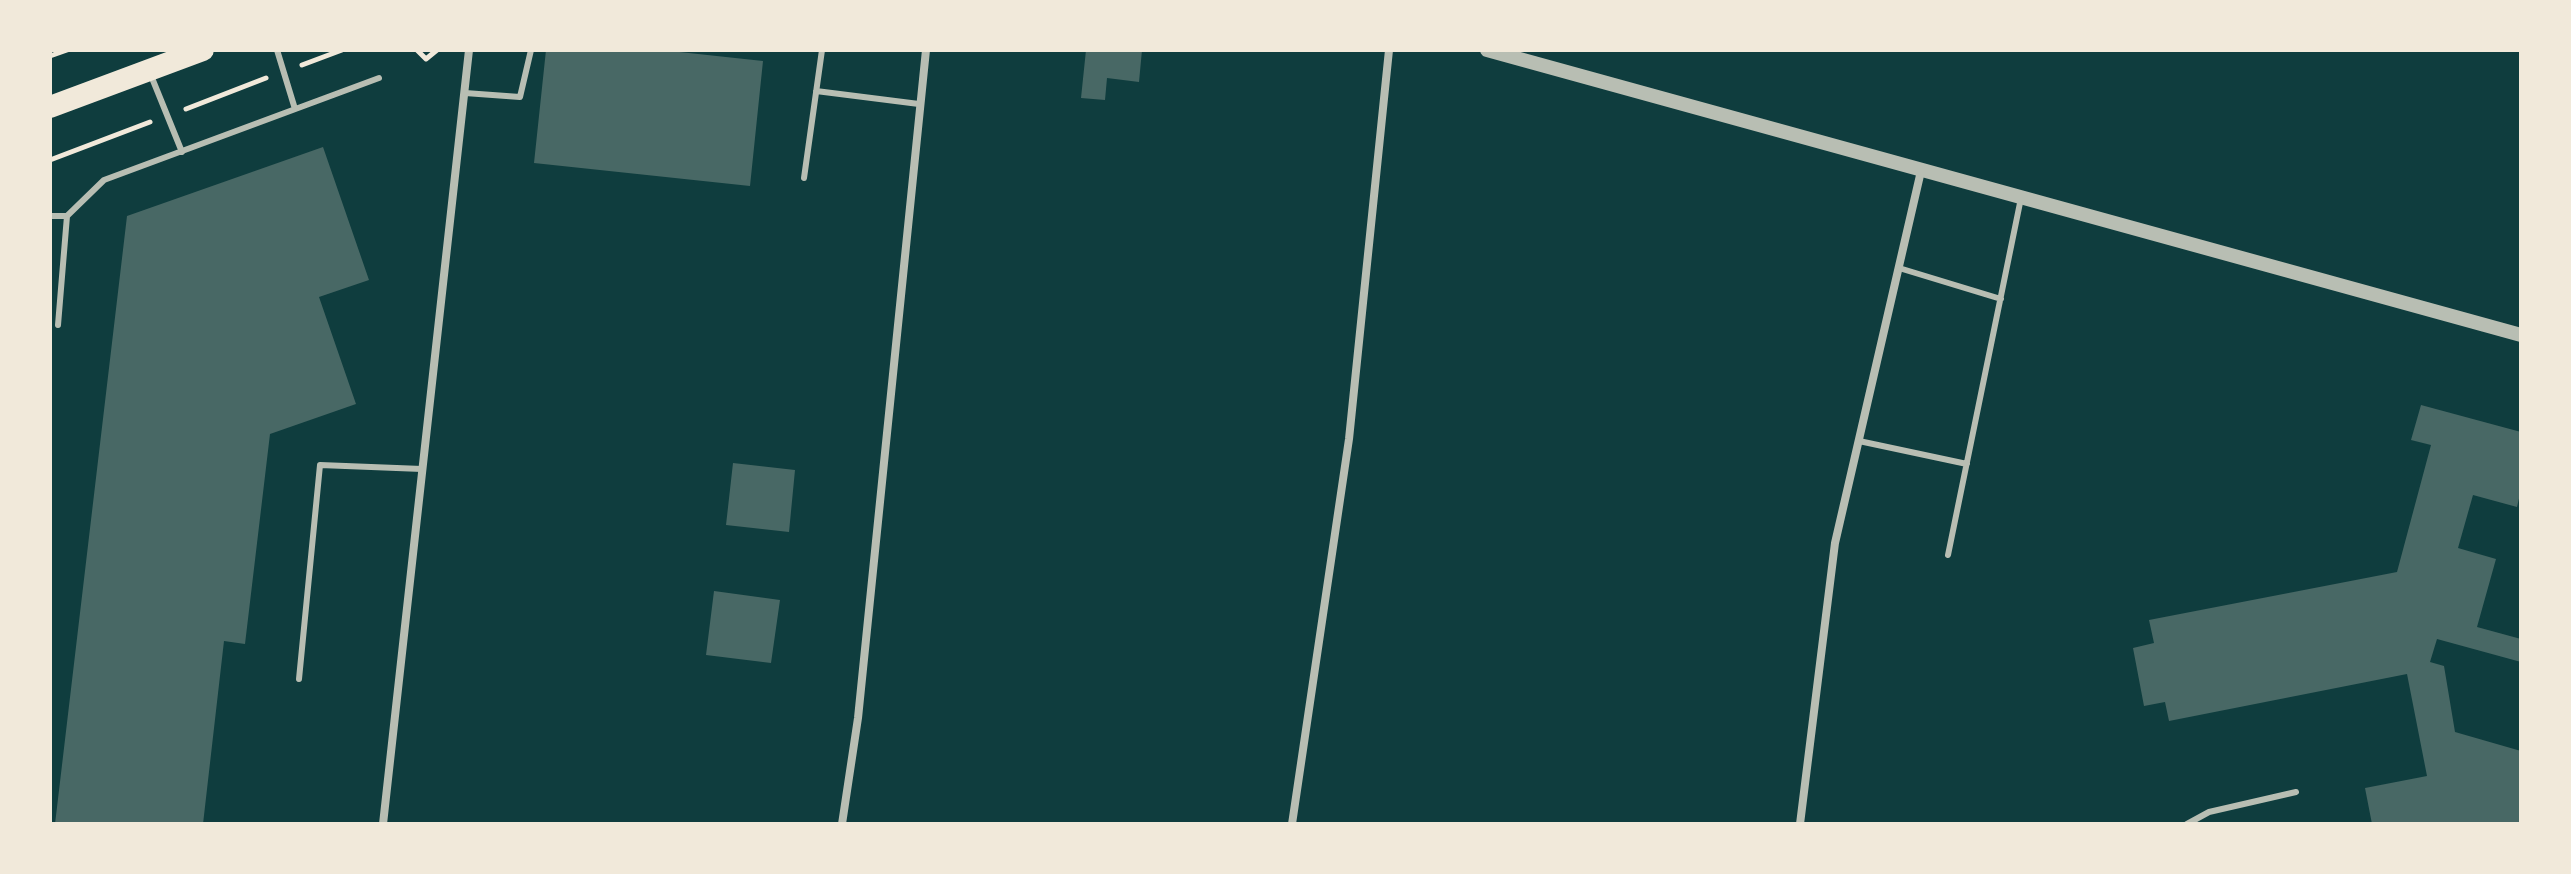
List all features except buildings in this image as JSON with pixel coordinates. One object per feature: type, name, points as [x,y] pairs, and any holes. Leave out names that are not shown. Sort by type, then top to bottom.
[{"type":"highway","points":[[50,107],[203,50]]},
{"type":"street","points":[[383,824],[469,50]]},
{"type":"street","points":[[842,824],[858,718],[926,50]]},
{"type":"street","points":[[1292,824],[1349,439],[1389,50]]},
{"type":"street","points":[[1487,50],[2521,335]]},
{"type":"street","points":[[1800,824],[1835,543],[1921,171]]},
{"type":"lane","points":[[277,50],[295,109]]},
{"type":"lane","points":[[465,93],[520,97],[531,50]]},
{"type":"lane","points":[[804,178],[822,50]]},
{"type":"lane","points":[[149,70],[182,152]]},
{"type":"lane","points":[[58,325],[67,216],[104,180],[379,78]]},
{"type":"lane","points":[[816,91],[919,104]]},
{"type":"lane","points":[[1948,555],[2021,198]]},
{"type":"lane","points":[[50,216],[67,216]]},
{"type":"lane","points":[[1899,268],[2001,299]]},
{"type":"lane","points":[[1859,441],[1967,464]]},
{"type":"lane","points":[[299,679],[320,465],[422,469]]},
{"type":"lane","points":[[2187,824],[2209,812],[2296,792]]},
{"type":"path","points":[[50,56],[67,50]]},
{"type":"path","points":[[50,160],[342,50]]},
{"type":"path","points":[[417,50],[426,59],[437,50]]}]
